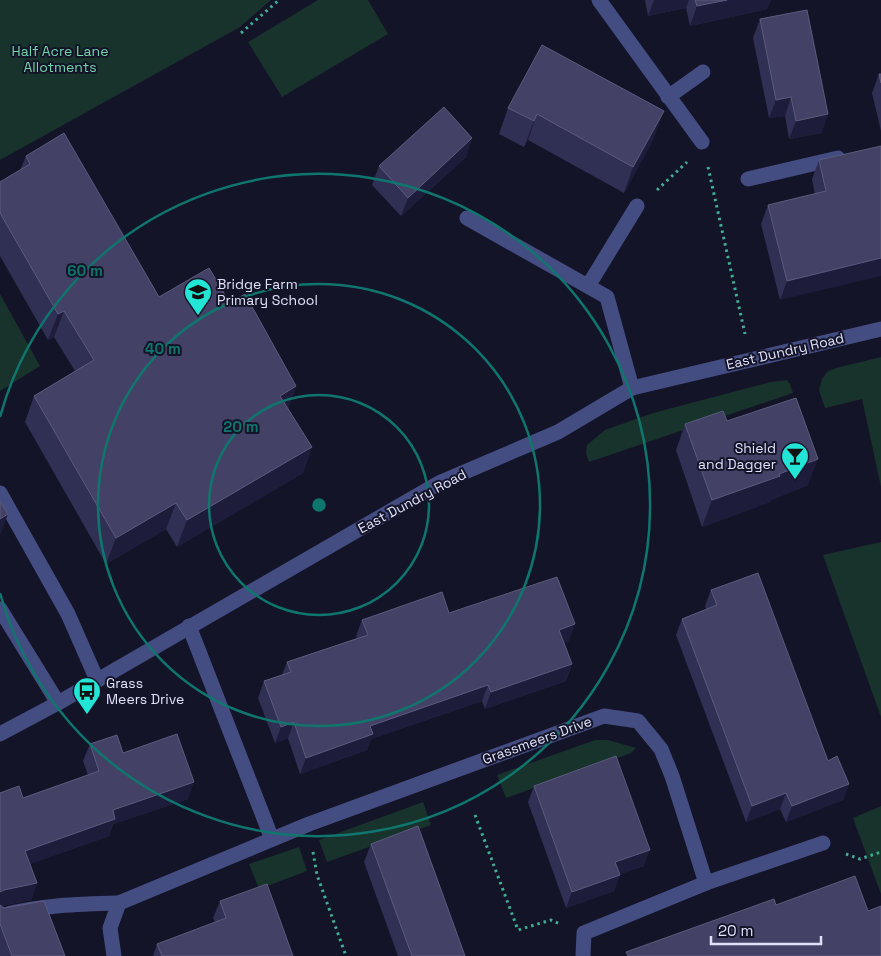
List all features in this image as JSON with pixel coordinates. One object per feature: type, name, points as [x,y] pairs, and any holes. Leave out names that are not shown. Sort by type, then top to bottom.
[{"type":"street","points":[[599,0],[702,142]]},
{"type":"street","points":[[668,97],[703,72]]},
{"type":"street","points":[[748,179],[852,155]]},
{"type":"street","points":[[588,286],[637,206]]},
{"type":"street","points":[[468,218],[607,298],[632,388]]},
{"type":"street","name":"East Dundry Road","points":[[0,734],[58,703],[439,483],[558,432],[632,388],[881,328]]},
{"type":"street","points":[[0,493],[68,614],[98,680]]},
{"type":"street","points":[[0,609],[58,703]]},
{"type":"street","points":[[189,626],[272,840]]},
{"type":"street","name":"Grassmeers Drive","points":[[119,903],[309,824],[604,716],[638,721],[661,749],[672,776],[706,884]]},
{"type":"street","points":[[583,956],[584,933],[706,884],[823,844]]},
{"type":"street","points":[[0,916],[20,910],[64,905],[119,903],[110,928],[114,956]]},
{"type":"path","points":[[241,33],[279,0]]},
{"type":"path","points":[[702,142],[750,359]]},
{"type":"path","points":[[637,206],[686,165]]},
{"type":"path","points":[[476,815],[518,930],[550,920],[584,933]]},
{"type":"path","points":[[309,824],[317,875],[346,956]]},
{"type":"path","points":[[823,844],[860,859],[881,852]]},
{"type":"green space","name":"Half Acre Lane Allotments","points":[[0,0],[271,0],[240,27],[0,160]]},
{"type":"green space","points":[[318,0],[368,0],[388,34],[282,97],[248,42]]},
{"type":"green space","points":[[0,294],[40,366],[0,391]]},
{"type":"green space","points":[[881,357],[881,487],[862,399],[825,408],[819,390],[822,379],[827,372]]},
{"type":"green space","points":[[787,380],[793,393],[589,462],[586,453],[587,445],[605,430],[653,413],[771,382]]},
{"type":"green space","points":[[881,542],[881,717],[823,555]]},
{"type":"green space","points":[[595,740],[608,740],[636,748],[631,753],[506,798],[497,775]]},
{"type":"green space","points":[[423,802],[431,825],[327,862],[319,840]]},
{"type":"green space","points":[[881,806],[881,894],[853,818]]},
{"type":"green space","points":[[299,847],[307,871],[259,889],[249,864]]},
{"type":"building","points":[[695,0],[727,0],[697,6]]},
{"type":"building","points":[[807,10],[828,114],[796,121],[791,97],[776,100],[760,19]]},
{"type":"building","points":[[542,45],[664,111],[633,167],[537,114],[534,121],[508,108]]},
{"type":"building","points":[[444,107],[472,138],[408,198],[379,166]]},
{"type":"building","points":[[64,133],[159,297],[209,268],[230,303],[245,294],[296,386],[280,396],[312,447],[187,520],[176,503],[116,538],[34,396],[94,360],[64,311],[58,314],[0,213],[0,182],[30,164],[26,156]]},
{"type":"building","points":[[881,146],[881,258],[787,281],[768,205],[826,191],[819,160]]},
{"type":"building","points":[[796,398],[818,459],[779,474],[780,476],[712,500],[685,424],[723,411],[727,421]]},
{"type":"building","points":[[0,501],[8,514],[0,519]]},
{"type":"building","points":[[758,573],[828,761],[837,756],[849,784],[792,806],[786,793],[752,806],[682,619],[717,605],[711,590]]},
{"type":"building","points":[[557,577],[575,624],[559,630],[572,664],[491,692],[488,685],[370,726],[373,734],[306,758],[294,722],[281,727],[264,681],[291,672],[287,662],[368,635],[362,620],[442,592],[449,613]]},
{"type":"building","points":[[177,734],[194,782],[113,810],[115,819],[25,851],[37,883],[0,892],[0,793],[19,786],[23,798],[99,771],[90,744],[117,735],[123,753]]},
{"type":"building","points":[[616,756],[650,850],[615,862],[620,875],[572,892],[534,786]]},
{"type":"building","points":[[418,826],[465,956],[412,956],[371,844]]},
{"type":"building","points":[[855,876],[868,911],[881,906],[881,956],[628,956],[626,952],[774,899],[776,905]]},
{"type":"building","points":[[267,884],[293,956],[162,956],[157,944],[226,918],[220,901]]},
{"type":"building","points":[[44,901],[65,956],[12,956],[0,924],[0,905],[4,908]]},
{"type":"place","name":"Bridge Farm Primary School","points":[[198,316]]},
{"type":"place","name":"Shield and Dagger","points":[[795,480]]},
{"type":"place","name":"Grass Meers Drive","points":[[87,715]]}]
